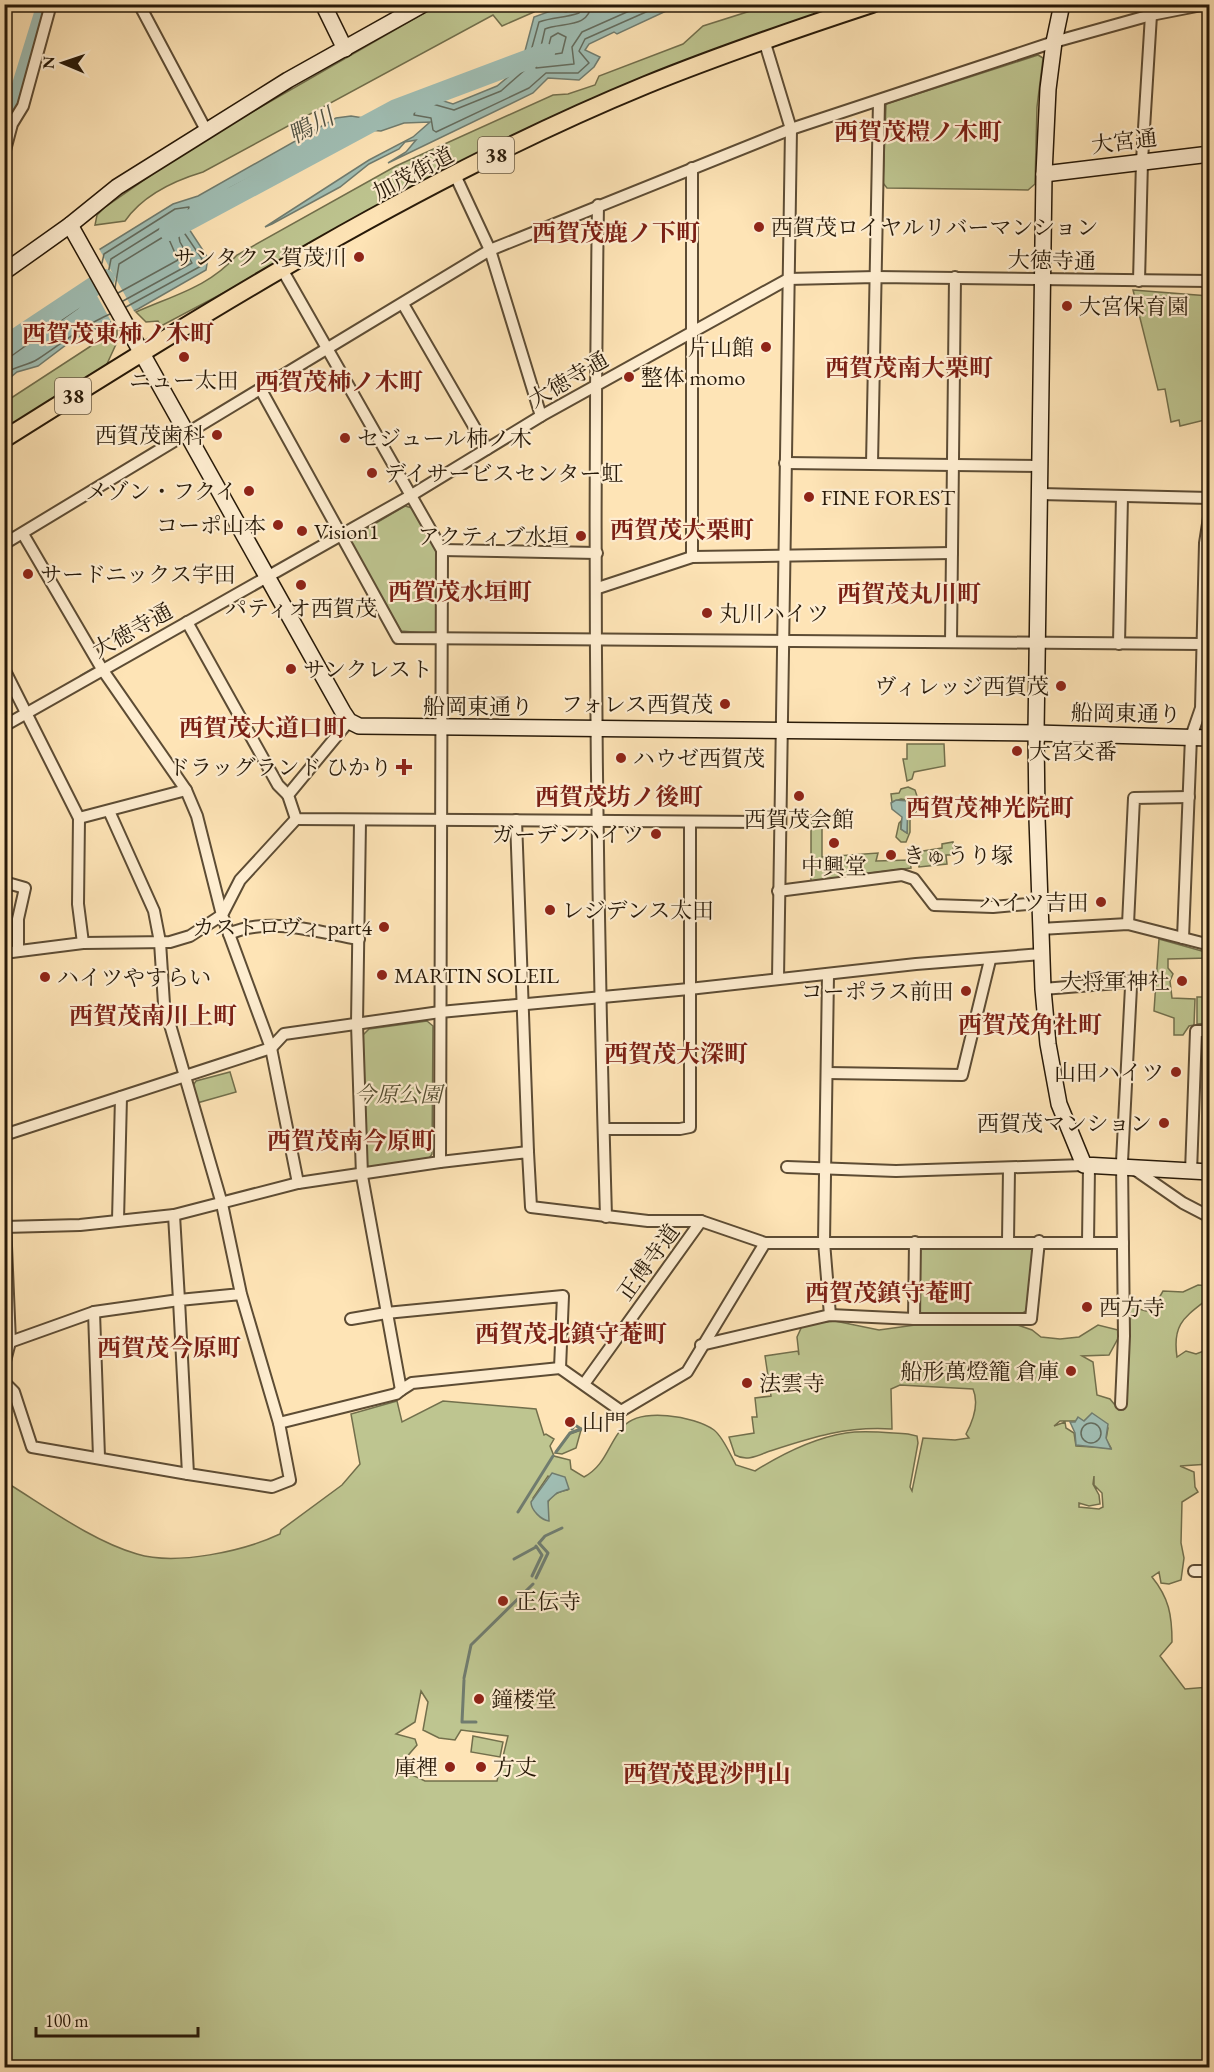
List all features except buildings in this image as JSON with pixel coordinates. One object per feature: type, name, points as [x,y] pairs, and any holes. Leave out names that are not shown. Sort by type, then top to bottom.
[{"type":"main road","name":"加茂街道","points":[[4,439],[219,305],[455,175],[645,86],[764,40],[872,4]]},
{"type":"street","points":[[4,154],[12,124],[23,106],[51,4]]},
{"type":"street","points":[[139,4],[206,130]]},
{"type":"street","points":[[323,4],[345,49]]},
{"type":"street","points":[[4,272],[70,225],[117,187],[206,130],[424,4]]},
{"type":"street","points":[[1062,4],[1054,42],[1044,174],[1036,733],[1039,903],[1048,1044],[1057,1096],[1086,1166],[1088,1242]]},
{"type":"street","points":[[4,544],[490,250],[790,129],[1054,42],[1151,15],[1207,4]]},
{"type":"street","points":[[1139,281],[1142,161],[1151,15]]},
{"type":"street","points":[[764,40],[790,129],[778,979]]},
{"type":"street","points":[[872,464],[879,101]]},
{"type":"street","name":"大宮通","points":[[1044,174],[1209,154]]},
{"type":"street","points":[[692,168],[692,557]]},
{"type":"street","points":[[455,175],[490,250],[541,416]]},
{"type":"street","points":[[598,205],[596,386],[598,821],[606,1216]]},
{"type":"street","points":[[70,225],[349,721],[288,795]]},
{"type":"street","points":[[283,271],[442,550],[440,1162]]},
{"type":"street","points":[[951,642],[955,277]]},
{"type":"street","name":"大徳寺通","points":[[4,726],[410,495],[541,416],[788,279],[955,277],[1209,281]]},
{"type":"street","points":[[402,304],[488,449]]},
{"type":"street","points":[[261,390],[339,535],[398,638],[1202,644]]},
{"type":"street","points":[[785,464],[1040,466]]},
{"type":"street","points":[[1040,494],[1209,498]]},
{"type":"street","points":[[1119,644],[1122,496]]},
{"type":"street","points":[[1183,938],[1191,737],[1201,708],[1209,511]]},
{"type":"street","points":[[23,534],[102,669],[186,790],[197,816],[222,915],[271,1048],[298,1183]]},
{"type":"street","points":[[442,550],[597,553]]},
{"type":"street","points":[[598,588],[692,557],[783,554],[952,554]]},
{"type":"street","points":[[187,622],[278,786],[288,795],[296,819]]},
{"type":"street","points":[[4,669],[29,712],[79,818],[78,904],[83,943]]},
{"type":"street","name":"船岡東通り","points":[[349,721],[371,727],[1036,733],[1209,738]]},
{"type":"street","points":[[79,818],[186,790]]},
{"type":"street","points":[[1128,924],[1134,798],[1189,797]]},
{"type":"street","points":[[4,1382],[14,1392],[32,1447],[272,1487],[290,1480],[279,1424],[241,1294],[222,1204],[164,1004],[160,942],[154,911],[109,811]]},
{"type":"street","points":[[4,953],[83,943],[128,945],[190,936],[222,915],[240,880],[296,819],[440,822],[516,820],[779,822]]},
{"type":"street","points":[[516,820],[531,1207],[648,1221],[701,1221],[765,1243],[1008,1241],[1123,1243]]},
{"type":"street","points":[[360,821],[357,1024],[362,1176],[401,1390]]},
{"type":"street","points":[[604,1129],[690,1127],[690,822]]},
{"type":"street","points":[[778,891],[902,875],[914,879],[934,905],[993,907],[1039,903]]},
{"type":"street","points":[[4,882],[25,888],[18,919],[18,951]]},
{"type":"street","points":[[1040,929],[1128,924],[1209,945]]},
{"type":"street","points":[[229,934],[246,927],[279,926],[359,939]]},
{"type":"street","points":[[4,1135],[271,1048],[284,1034],[440,1012],[602,998],[916,964],[990,960],[1042,954]]},
{"type":"street","points":[[827,1073],[962,1075],[990,960]]},
{"type":"street","points":[[828,975],[825,1242],[830,1315]]},
{"type":"street","points":[[1043,989],[1130,982],[1128,1168],[1123,1243],[1121,1404]]},
{"type":"street","points":[[1191,1172],[1196,1031],[1209,1031]]},
{"type":"street","points":[[118,1220],[121,1097]]},
{"type":"street","points":[[5,1227],[80,1225],[174,1215],[298,1183],[362,1176],[440,1162],[528,1152]]},
{"type":"street","points":[[787,1167],[896,1171],[1086,1166],[1209,1173]]},
{"type":"street","points":[[1128,1168],[1209,1217]]},
{"type":"street","points":[[1008,1241],[1009,1169]]},
{"type":"street","points":[[4,1198],[10,1342],[4,1365]]},
{"type":"street","points":[[174,1215],[188,1474]]},
{"type":"street","name":"正傅寺道","points":[[584,1384],[701,1221]]},
{"type":"street","points":[[701,1345],[830,1315],[914,1319],[1031,1319],[1039,1241]]},
{"type":"street","points":[[914,1319],[915,1242]]},
{"type":"street","points":[[279,1424],[396,1394],[412,1383],[560,1368],[621,1411],[687,1372],[701,1345],[765,1243]]},
{"type":"street","points":[[10,1342],[94,1312],[241,1294]]},
{"type":"street","points":[[351,1319],[386,1313],[563,1296],[560,1368]]},
{"type":"street","points":[[94,1312],[99,1457]]},
{"type":"street","points":[[1194,1571],[1209,1570]]},
{"type":"green space","points":[[438,5],[541,5],[533,6],[534,12],[502,26],[493,15],[203,172],[160,190],[150,196],[125,221],[95,225],[97,215],[104,208],[193,146]]},
{"type":"green space","points":[[769,5],[856,5],[765,33],[263,272],[161,326],[158,321],[146,322],[136,312],[203,283],[237,255],[396,166],[553,95],[568,94],[595,85],[599,76],[683,44],[703,26]]},
{"type":"green space","points":[[1038,55],[1043,58],[1037,107],[1035,184],[1028,190],[887,188],[883,183],[886,104]]},
{"type":"green space","points":[[1133,290],[1209,296],[1209,419],[1180,426],[1179,420],[1171,422],[1165,389],[1158,390]]},
{"type":"green space","points":[[117,329],[117,342],[106,366],[5,429],[5,402]]},
{"type":"green space","points":[[405,506],[412,508],[437,550],[437,634],[401,631],[349,539]]},
{"type":"green space","points":[[907,744],[944,744],[945,766],[914,772],[912,779],[907,781],[903,759],[907,759]]},
{"type":"green space","points":[[908,787],[915,790],[918,799],[916,812],[907,817],[908,800],[901,799],[892,802],[891,794],[899,793],[901,789]]},
{"type":"green space","points":[[811,815],[822,816],[822,857],[878,853],[876,861],[910,860],[911,868],[862,874],[859,862],[860,875],[811,881]]},
{"type":"green space","points":[[910,819],[910,832],[906,842],[901,842],[896,837],[899,823],[901,821],[901,829],[907,833],[907,820]]},
{"type":"green space","points":[[953,842],[954,855],[946,855],[947,864],[919,867],[917,852],[942,848],[942,844]]},
{"type":"green space","points":[[1159,939],[1209,953],[1209,958],[1168,959],[1168,968],[1173,974],[1170,981],[1172,998],[1195,999],[1194,1025],[1189,1026],[1183,1035],[1174,1035],[1174,1018],[1154,1011]]},
{"type":"green space","points":[[1197,997],[1209,997],[1209,1023],[1197,1024]]},
{"type":"green space","name":"今原公園","points":[[427,1021],[433,1026],[432,1154],[428,1160],[372,1169],[366,1164],[363,1035],[369,1029]]},
{"type":"green space","points":[[230,1072],[236,1092],[197,1103],[192,1087],[196,1081]]},
{"type":"green space","points":[[1030,1246],[1034,1250],[1027,1310],[1021,1314],[922,1315],[917,1312],[916,1251],[920,1247]]},
{"type":"green space","points":[[1198,1285],[1209,1286],[1209,1298],[1182,1322],[1176,1345],[1177,1357],[1186,1351],[1196,1354],[1209,1349],[1209,1464],[1180,1466],[1194,1472],[1195,1487],[1198,1492],[1182,1502],[1181,1543],[1184,1558],[1181,1580],[1169,1584],[1161,1583],[1159,1572],[1152,1577],[1166,1600],[1171,1623],[1172,1642],[1160,1656],[1185,1689],[1209,1687],[1209,2067],[5,2067],[4,1481],[69,1522],[120,1548],[153,1557],[210,1555],[248,1546],[280,1534],[281,1530],[342,1485],[360,1464],[351,1414],[397,1401],[402,1422],[443,1401],[536,1409],[544,1435],[554,1439],[550,1446],[554,1456],[570,1460],[571,1469],[584,1477],[597,1467],[623,1427],[631,1421],[654,1415],[681,1418],[705,1425],[720,1437],[736,1465],[755,1471],[799,1447],[834,1435],[861,1432],[908,1434],[917,1436],[918,1443],[910,1487],[912,1491],[923,1438],[955,1440],[969,1438],[966,1434],[975,1406],[973,1389],[900,1385],[891,1389],[892,1429],[845,1431],[801,1441],[753,1457],[739,1457],[735,1455],[729,1437],[754,1433],[752,1417],[757,1417],[755,1398],[771,1396],[765,1356],[798,1351],[799,1355],[797,1337],[803,1324],[835,1321],[879,1330],[937,1322],[1015,1324],[1032,1330],[1041,1337],[1060,1339],[1079,1337],[1098,1325],[1122,1331],[1109,1355],[1082,1356],[1093,1362],[1097,1395],[1110,1399],[1119,1410],[1122,1405],[1130,1330],[1129,1311],[1132,1307],[1146,1311],[1152,1310],[1163,1291],[1183,1292]],"holes":[[[1092,1414],[1108,1428],[1106,1439],[1111,1448],[1076,1446],[1074,1433],[1066,1428],[1065,1422],[1054,1426],[1060,1421],[1084,1421]],[[548,1476],[567,1490],[553,1496],[547,1508],[533,1498]],[[1094,1476],[1094,1485],[1102,1493],[1103,1507],[1099,1509],[1079,1507],[1079,1503],[1089,1506],[1100,1504],[1099,1495],[1093,1484]],[[421,1691],[428,1702],[423,1730],[439,1738],[455,1740],[461,1730],[508,1736],[497,1781],[425,1781],[410,1774],[404,1760],[417,1745],[415,1739],[396,1734],[415,1722]]]},
{"type":"green space","points":[[581,1430],[576,1448],[562,1454],[555,1453],[570,1434]]},
{"type":"green space","points":[[473,1736],[503,1742],[500,1757],[471,1752]]},
{"type":"water","points":[[585,5],[679,5],[617,34],[614,32],[589,44],[585,50],[600,57],[594,67],[579,80],[548,78],[533,93],[388,163],[406,152],[416,140],[405,142],[399,149],[369,164],[340,187],[265,227],[369,160],[413,137],[430,122],[404,123],[381,131],[354,129],[337,133],[230,188],[192,216],[189,229],[208,258],[206,270],[138,309],[74,339],[38,366],[17,372],[5,382],[5,354],[73,305],[93,283],[97,251],[173,204],[198,196],[336,118],[351,116],[370,119],[383,113],[410,107],[428,96],[453,104],[497,86],[521,66],[534,17],[556,9],[566,12]]},
{"type":"water","points":[[896,800],[908,801],[907,833],[901,829],[902,817],[892,809],[891,803]]},
{"type":"water","points":[[1092,1413],[1108,1424],[1106,1438],[1111,1449],[1076,1445],[1075,1433],[1070,1422],[1075,1422],[1078,1417],[1084,1421]]},
{"type":"water","points":[[552,1473],[565,1477],[569,1489],[557,1493],[548,1501],[549,1521],[537,1514],[531,1502]]},
{"type":"pier","points":[[98,247],[135,313],[112,323],[90,283],[94,251]]},
{"type":"waterway","points":[[4,123],[18,98],[47,4]]},
{"type":"waterway","name":"鴨川","points":[[169,231],[396,109],[545,53]]},
{"type":"waterway","name":"鴨川","points":[[4,346],[105,279]]},
{"type":"waterway","points":[[81,676],[93,669]]},
{"type":"waterway","points":[[572,1429],[575,1425],[581,1429]]},
{"type":"waterway","points":[[556,1452],[570,1433],[581,1429]]},
{"type":"waterway","points":[[518,1512],[553,1456]]},
{"type":"waterway","points":[[539,1543],[545,1536],[562,1528]]},
{"type":"waterway","points":[[536,1578],[548,1553],[539,1543]]},
{"type":"waterway","points":[[532,1576],[542,1555],[536,1546]]},
{"type":"waterway","points":[[514,1559],[536,1547]]},
{"type":"waterway","points":[[464,1678],[471,1645],[533,1584]]},
{"type":"waterway","points":[[464,1680],[462,1722],[476,1722]]},
{"type":"place","name":"西賀茂ロイヤルリバーマンション","points":[[759,227]]},
{"type":"place","name":"サンタクス賀茂川","points":[[359,257]]},
{"type":"place","name":"大宮保育園","points":[[1067,306]]},
{"type":"place","name":"片山館","points":[[766,347]]},
{"type":"place","name":"ニュー太田","points":[[184,357]]},
{"type":"place","name":"整体 momo","points":[[629,377]]},
{"type":"place","name":"西賀茂歯科","points":[[217,435]]},
{"type":"place","name":"セジュール柿ノ木","points":[[345,438]]},
{"type":"place","name":"デイサービスセンター虹","points":[[372,473]]},
{"type":"place","name":"メゾン・フクイ","points":[[249,491]]},
{"type":"place","name":"FINE FOREST","points":[[809,497]]},
{"type":"place","name":"コーポ山本","points":[[278,525]]},
{"type":"place","name":"Vision1","points":[[302,531]]},
{"type":"place","name":"アクティブ水垣","points":[[581,536]]},
{"type":"place","name":"サードニックス宇田","points":[[28,574]]},
{"type":"place","name":"パティオ西賀茂","points":[[301,585]]},
{"type":"place","name":"丸川ハイツ","points":[[707,613]]},
{"type":"place","name":"サンクレスト","points":[[291,669]]},
{"type":"place","name":"ヴィレッジ西賀茂","points":[[1061,686]]},
{"type":"place","name":"フォレス西賀茂","points":[[725,704]]},
{"type":"place","name":"大宮交番","points":[[1017,751]]},
{"type":"place","name":"ハウゼ西賀茂","points":[[621,758]]},
{"type":"place","name":"ドラッグランド ひかり","points":[[404,767]]},
{"type":"place","name":"西賀茂会館","points":[[799,796]]},
{"type":"place","name":"ガーデンハイツ","points":[[656,834]]},
{"type":"place","name":"中興堂","points":[[834,843]]},
{"type":"place","name":"きゅうり塚","points":[[891,855]]},
{"type":"place","name":"ハイツ吉田","points":[[1101,902]]},
{"type":"place","name":"レジデンス太田","points":[[550,910]]},
{"type":"place","name":"カストロヴィ part4","points":[[384,927]]},
{"type":"place","name":"MARTIN SOLEIL","points":[[382,975]]},
{"type":"place","name":"ハイツやすらい","points":[[45,977]]},
{"type":"place","name":"大将軍神社","points":[[1182,981]]},
{"type":"place","name":"コーポラス前田","points":[[966,991]]},
{"type":"place","name":"山田ハイツ","points":[[1176,1072]]},
{"type":"place","name":"西賀茂マンション","points":[[1164,1123]]},
{"type":"place","name":"西方寺","points":[[1087,1307]]},
{"type":"place","name":"船形萬燈籠 倉庫","points":[[1071,1371]]},
{"type":"place","name":"法雲寺","points":[[747,1383]]},
{"type":"place","name":"山門","points":[[570,1422]]},
{"type":"place","name":"正伝寺","points":[[503,1601]]},
{"type":"place","name":"鐘楼堂","points":[[479,1699]]},
{"type":"place","name":"庫裡","points":[[450,1767]]},
{"type":"place","name":"方丈","points":[[481,1767]]},
{"type":"district","name":"西賀茂榿ノ木町","points":[[918,132]]},
{"type":"district","name":"西賀茂鹿ノ下町","points":[[616,233]]},
{"type":"district","name":"西賀茂東柿ノ木町","points":[[118,334]]},
{"type":"district","name":"西賀茂南大栗町","points":[[909,368]]},
{"type":"district","name":"西賀茂柿ノ木町","points":[[339,382]]},
{"type":"district","name":"西賀茂大栗町","points":[[682,530]]},
{"type":"district","name":"西賀茂水垣町","points":[[460,592]]},
{"type":"district","name":"西賀茂丸川町","points":[[909,594]]},
{"type":"district","name":"西賀茂大道口町","points":[[263,728]]},
{"type":"district","name":"西賀茂坊ノ後町","points":[[619,797]]},
{"type":"district","name":"西賀茂神光院町","points":[[990,808]]},
{"type":"district","name":"西賀茂南川上町","points":[[153,1016]]},
{"type":"district","name":"西賀茂角社町","points":[[1030,1025]]},
{"type":"district","name":"西賀茂大深町","points":[[676,1054]]},
{"type":"district","name":"西賀茂南今原町","points":[[351,1141]]},
{"type":"district","name":"西賀茂鎮守菴町","points":[[889,1293]]},
{"type":"district","name":"西賀茂北鎮守菴町","points":[[571,1334]]},
{"type":"district","name":"西賀茂今原町","points":[[169,1348]]},
{"type":"district","name":"西賀茂毘沙門山","points":[[707,1774]]}]
